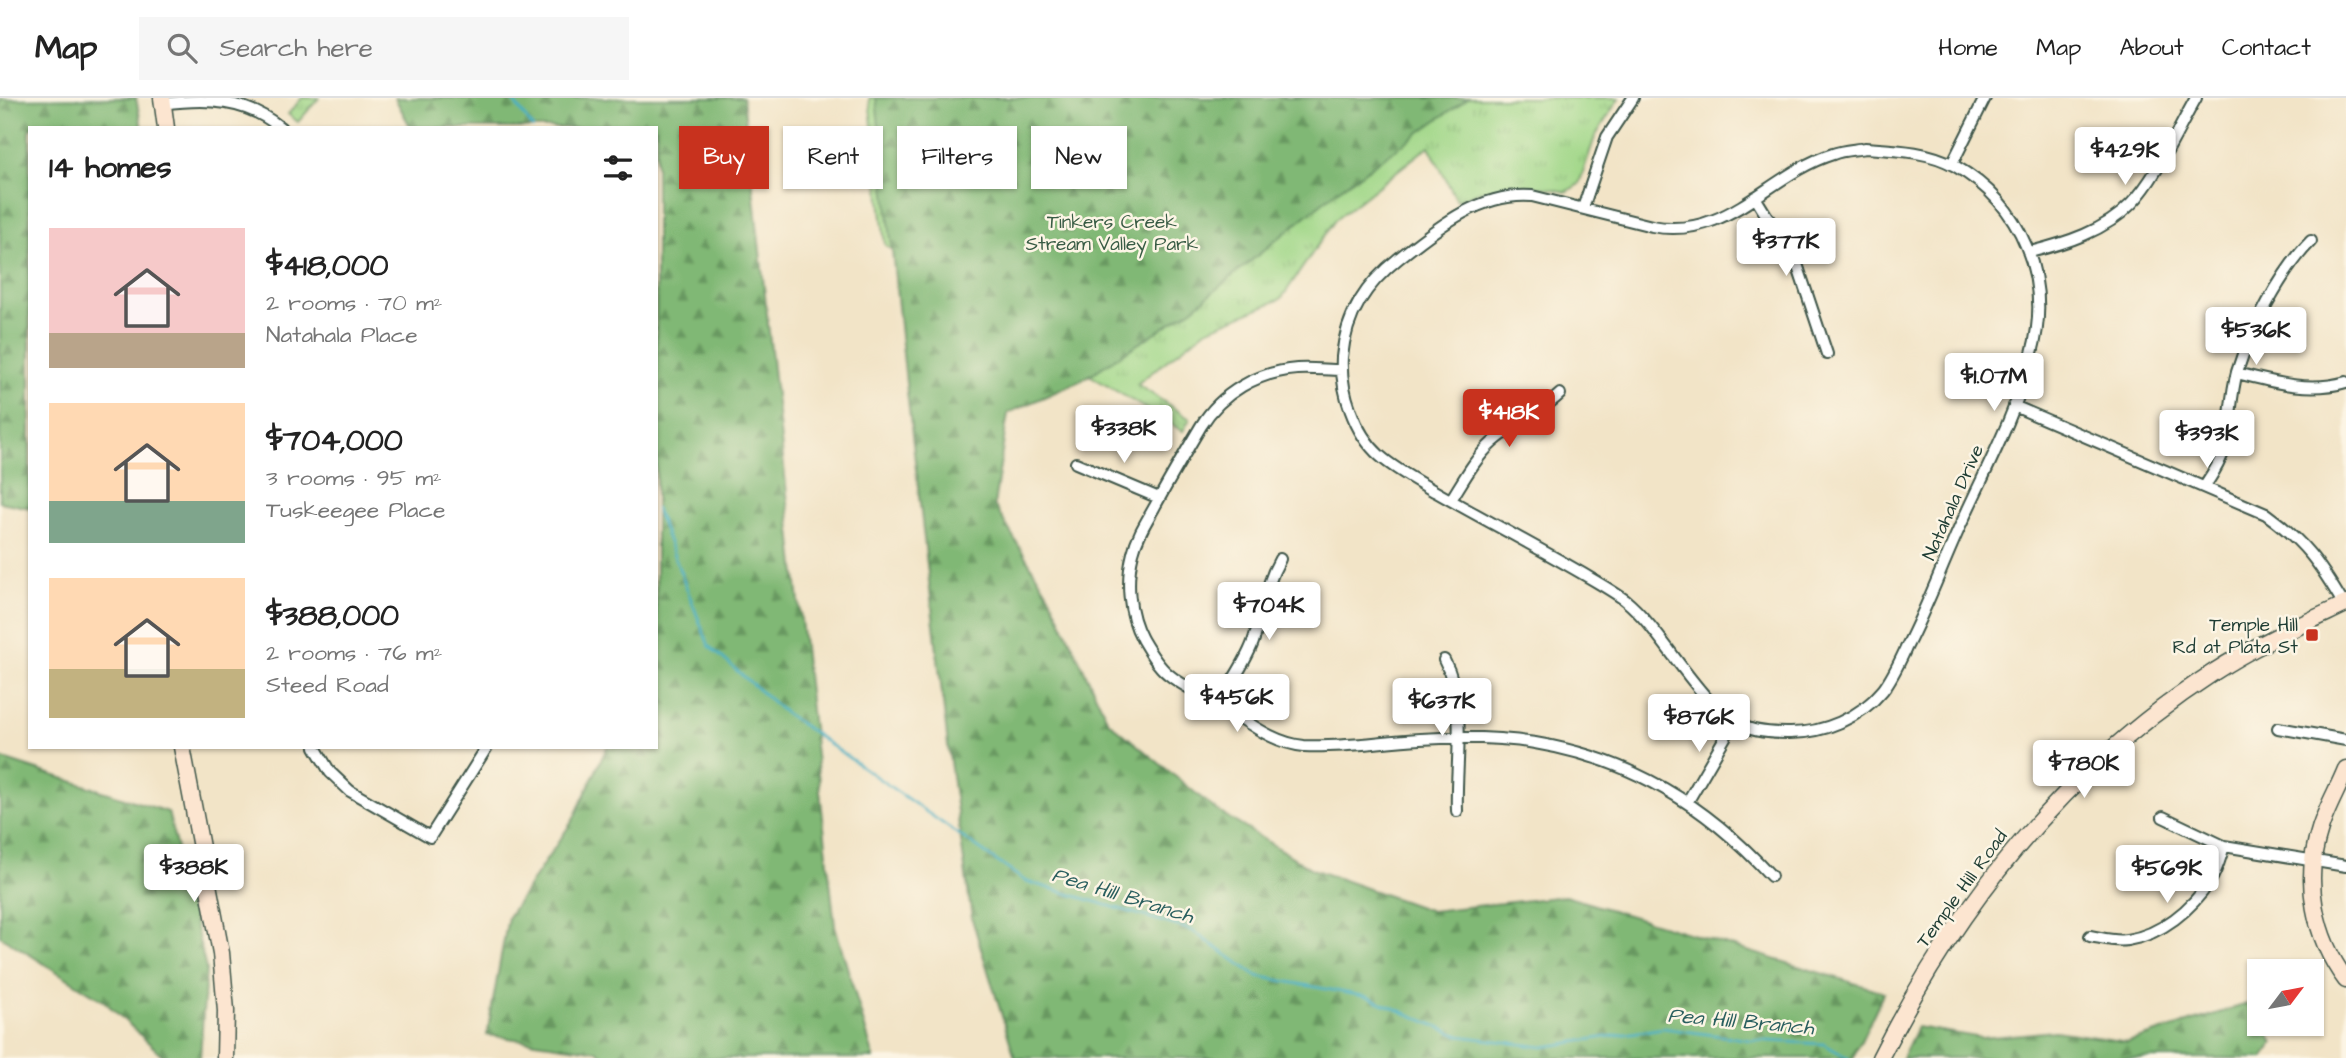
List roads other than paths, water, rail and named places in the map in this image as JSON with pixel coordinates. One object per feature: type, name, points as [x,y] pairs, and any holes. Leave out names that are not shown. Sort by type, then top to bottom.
[{"type":"main road","points":[[162,101],[166,126]]},
{"type":"main road","name":"Temple Hill Road","points":[[1880,1058],[1919,984],[1960,920],[2001,865],[2067,791],[2137,728],[2214,672],[2250,650],[2345,607]]},
{"type":"main road","points":[[182,749],[221,953],[226,1012],[225,1058]]},
{"type":"main road","points":[[2346,769],[2320,829],[2313,859],[2313,905],[2328,949],[2346,979]]},
{"type":"street","points":[[1583,208],[1607,137],[1633,98]]},
{"type":"street","points":[[1952,164],[1985,98]]},
{"type":"street","points":[[2030,252],[2060,244],[2105,224],[2131,204],[2147,185],[2196,98]]},
{"type":"street","points":[[162,101],[212,100],[232,103],[252,110],[278,126]]},
{"type":"street","name":"Natahala Drive","points":[[1850,150],[1895,150],[1952,164],[1983,185],[2001,203],[2015,223],[2030,252],[2037,307],[2032,354],[2014,405],[1894,674],[1882,690],[1853,716],[1821,730],[1788,733],[1744,727],[1734,722],[1712,704],[1662,639],[1627,602],[1562,561],[1451,500],[1381,457],[1371,446],[1349,406],[1341,370],[1345,335],[1356,304],[1382,271],[1443,225],[1481,204],[1498,198],[1532,196],[1583,208],[1664,229],[1688,227],[1719,219],[1736,211],[1755,197],[1832,154],[1850,150]]},
{"type":"street","points":[[1755,197],[1798,267],[1827,354]]},
{"type":"street","points":[[2205,486],[2225,447],[2237,373],[2255,330],[2280,282],[2299,253],[2311,241]]},
{"type":"street","points":[[1341,370],[1298,369],[1280,372],[1260,378],[1230,394],[1218,403],[1203,423],[1159,498],[1137,540],[1130,582],[1133,619],[1146,646],[1166,673],[1267,734],[1301,746],[1338,746],[1458,737],[1534,743],[1576,752],[1639,775],[1688,801],[1747,850],[1771,876]]},
{"type":"street","points":[[2237,373],[2297,386],[2324,387],[2346,382]]},
{"type":"street","points":[[1451,500],[1492,443],[1531,418],[1560,394]]},
{"type":"street","points":[[2014,405],[2266,514],[2285,528],[2320,564],[2345,607]]},
{"type":"street","points":[[1076,463],[1159,498]]},
{"type":"street","points":[[1218,704],[1253,643],[1270,576],[1280,559]]},
{"type":"street","points":[[1444,660],[1453,676],[1456,691],[1457,811]]},
{"type":"street","points":[[1688,801],[1734,722]]},
{"type":"street","points":[[2278,728],[2346,740]]},
{"type":"street","points":[[316,749],[330,772],[350,791],[430,837],[486,749]]},
{"type":"street","points":[[2163,817],[2224,846],[2346,866]]},
{"type":"street","points":[[2090,936],[2125,940],[2147,934],[2167,924],[2192,903],[2211,880],[2224,846]]},
{"type":"waterway","name":"Pea Hill Branch","points":[[511,98],[532,126]]},
{"type":"waterway","name":"Pea Hill Branch","points":[[658,514],[709,646],[785,713],[1025,881],[1191,930],[1257,976],[1368,997],[1460,1036],[1543,1047],[1663,1028],[1751,1040],[1824,1044],[1848,1058]]},
{"type":"place","name":"Temple Hill Rd at Plata St","points":[[2312,635]]},
{"type":"park label","name":"Tinkers Creek Stream Valley Park","points":[[1112,232]]}]
